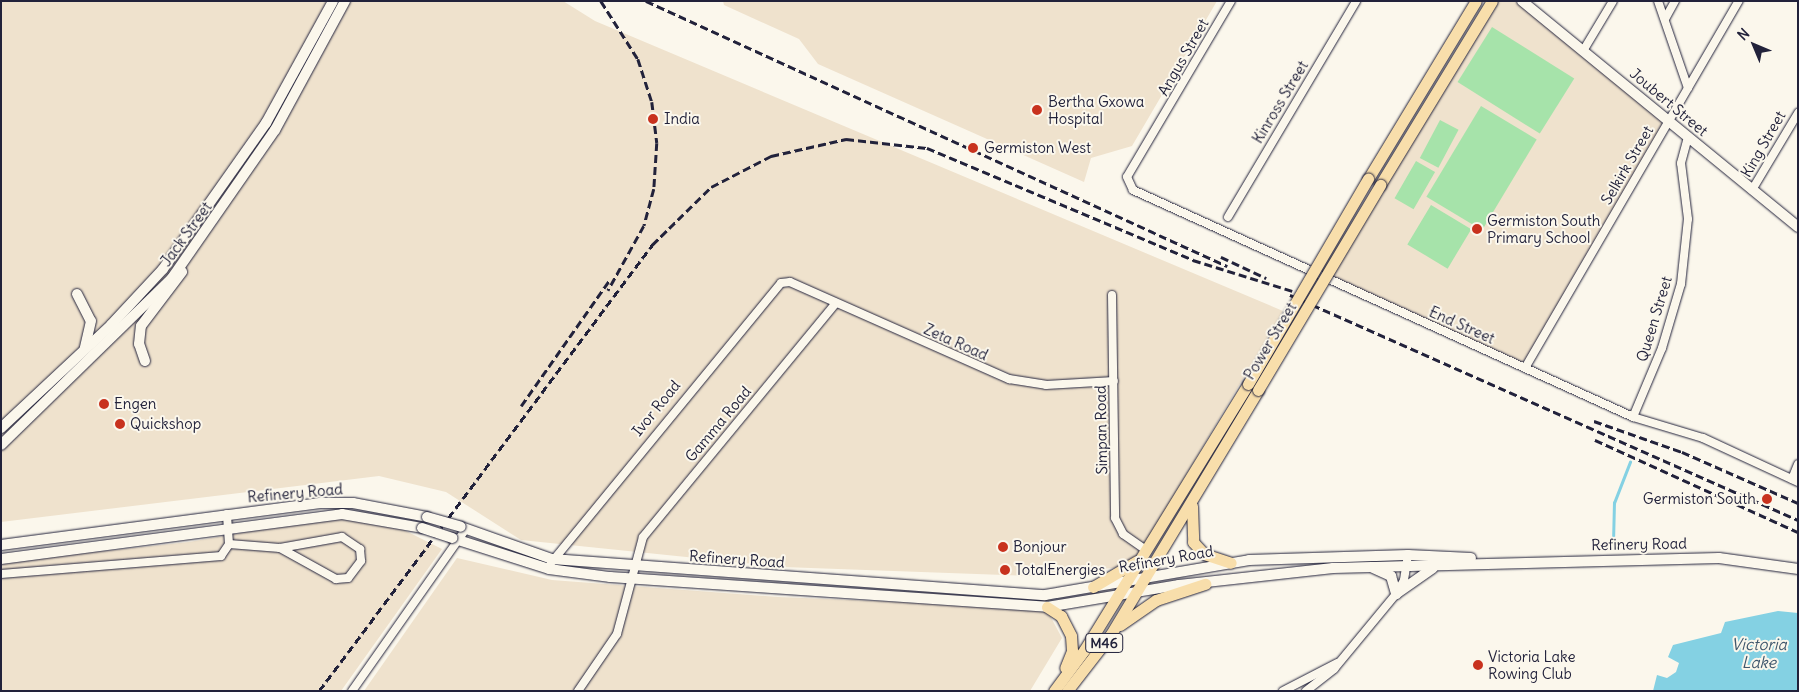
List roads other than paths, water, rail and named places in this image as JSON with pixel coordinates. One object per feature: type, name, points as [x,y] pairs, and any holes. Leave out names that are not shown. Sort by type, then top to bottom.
[{"type":"main road","name":"Jack Street","points":[[1,428],[84,351],[163,269],[204,215],[266,123],[333,1]]},
{"type":"main road","name":"Jack Street","points":[[1,445],[119,334],[191,253],[275,130],[345,1]]},
{"type":"main road","name":"Power Street","points":[[1068,691],[1111,634],[1193,500],[1368,179],[1476,1]]},
{"type":"main road","name":"Power Street","points":[[1053,691],[1119,595],[1143,554],[1254,387],[1492,1]]},
{"type":"main road","name":"Joubert Street","points":[[1522,1],[1798,227]]},
{"type":"main road","points":[[145,361],[139,344],[141,326],[173,289],[191,253]]},
{"type":"main road","points":[[77,294],[91,321],[84,351]]},
{"type":"main road","points":[[1193,500],[1190,518],[1193,542],[1204,554],[1232,563]]},
{"type":"main road","points":[[352,515],[353,503]]},
{"type":"main road","name":"Refinery Road","points":[[1,545],[227,514],[353,503],[427,517],[464,528],[550,564],[745,574],[1045,595],[1232,563],[1719,558],[1798,569]]},
{"type":"main road","name":"Refinery Road","points":[[1,559],[352,515],[422,528],[455,540],[550,564],[630,578],[1047,607],[1179,585],[1205,584],[1293,570],[1369,566],[1408,560],[1442,566],[1479,561]]},
{"type":"main road","points":[[1093,586],[1143,554]]},
{"type":"main road","points":[[1369,566],[1391,576],[1396,594],[1418,575],[1442,566]]},
{"type":"main road","points":[[744,586],[745,574]]},
{"type":"main road","points":[[797,578],[797,590]]},
{"type":"main road","points":[[855,594],[856,582]]},
{"type":"main road","points":[[1111,634],[1156,600],[1205,584]]},
{"type":"main road","points":[[1047,607],[1065,622],[1073,644],[1053,691]]},
{"type":"street","name":"Angus Street","points":[[1128,177],[1231,1]]},
{"type":"street","name":"Kinross Street","points":[[1228,217],[1356,1]]},
{"type":"street","points":[[1583,51],[1613,1]]},
{"type":"street","points":[[1658,1],[1688,88]]},
{"type":"street","points":[[1665,19],[1675,1]]},
{"type":"street","name":"Selkirk Street","points":[[1524,368],[1738,1]]},
{"type":"street","name":"King Street","points":[[1752,190],[1798,113]]},
{"type":"street","name":"Queen Street","points":[[1633,417],[1662,348],[1682,277],[1688,219],[1680,170],[1688,137]]},
{"type":"street","name":"End Street","points":[[1128,177],[1129,187],[1144,196],[1633,417],[1703,438],[1795,481]]},
{"type":"street","name":"Ivor Road","points":[[550,564],[772,289],[786,282],[796,285]]},
{"type":"street","name":"Zeta Road","points":[[796,285],[1009,379],[1046,385],[1114,381]]},
{"type":"street","name":"Simpan Road","points":[[1112,295],[1115,518],[1123,534],[1143,554]]},
{"type":"street","name":"Gamma Road","points":[[578,691],[618,634],[632,567],[640,542],[654,522],[836,303]]},
{"type":"street","points":[[1795,481],[1798,464]]},
{"type":"street","points":[[1,574],[213,558],[226,552],[229,544],[227,514]]},
{"type":"street","points":[[352,691],[464,528]]},
{"type":"street","points":[[229,544],[280,548],[342,537],[360,549],[361,561],[348,578],[336,579],[280,548]]},
{"type":"street","points":[[1306,691],[1342,660],[1396,594],[1408,560]]},
{"type":"street","points":[[1284,691],[1342,660]]},
{"type":"water","name":"Victoria Lake","points":[[1778,611],[1798,613],[1798,691],[1653,691],[1657,675],[1667,678],[1676,672],[1679,663],[1668,657],[1673,645],[1721,633],[1725,622]]},
{"type":"waterway","points":[[1613,543],[1614,503],[1630,462]]},
{"type":"railway","points":[[601,1],[638,59],[652,102],[657,143],[654,189],[644,226],[608,291]]},
{"type":"railway","points":[[646,1],[1227,266]]},
{"type":"railway","points":[[319,691],[652,245],[711,187],[771,156],[846,139],[927,148],[1193,260],[1302,294]]},
{"type":"railway","points":[[1221,257],[1266,278]]},
{"type":"railway","points":[[521,406],[609,281]]},
{"type":"railway","points":[[1290,295],[1798,520]]},
{"type":"railway","points":[[1594,421],[1682,452],[1798,503]]},
{"type":"railway","points":[[1595,440],[1798,532]]},
{"type":"place","name":"Bertha Gxowa Hospital","points":[[1037,110]]},
{"type":"place","name":"India","points":[[653,119]]},
{"type":"place","name":"Germiston West","points":[[973,148]]},
{"type":"place","name":"Germiston South Primary School","points":[[1477,229]]},
{"type":"place","name":"Engen","points":[[104,404]]},
{"type":"place","name":"Quickshop","points":[[120,424]]},
{"type":"place","name":"Germiston South","points":[[1767,499]]},
{"type":"place","name":"Bonjour","points":[[1003,547]]},
{"type":"place","name":"TotalEnergies","points":[[1005,570]]},
{"type":"place","name":"Victoria Lake Rowing Club","points":[[1478,665]]}]
